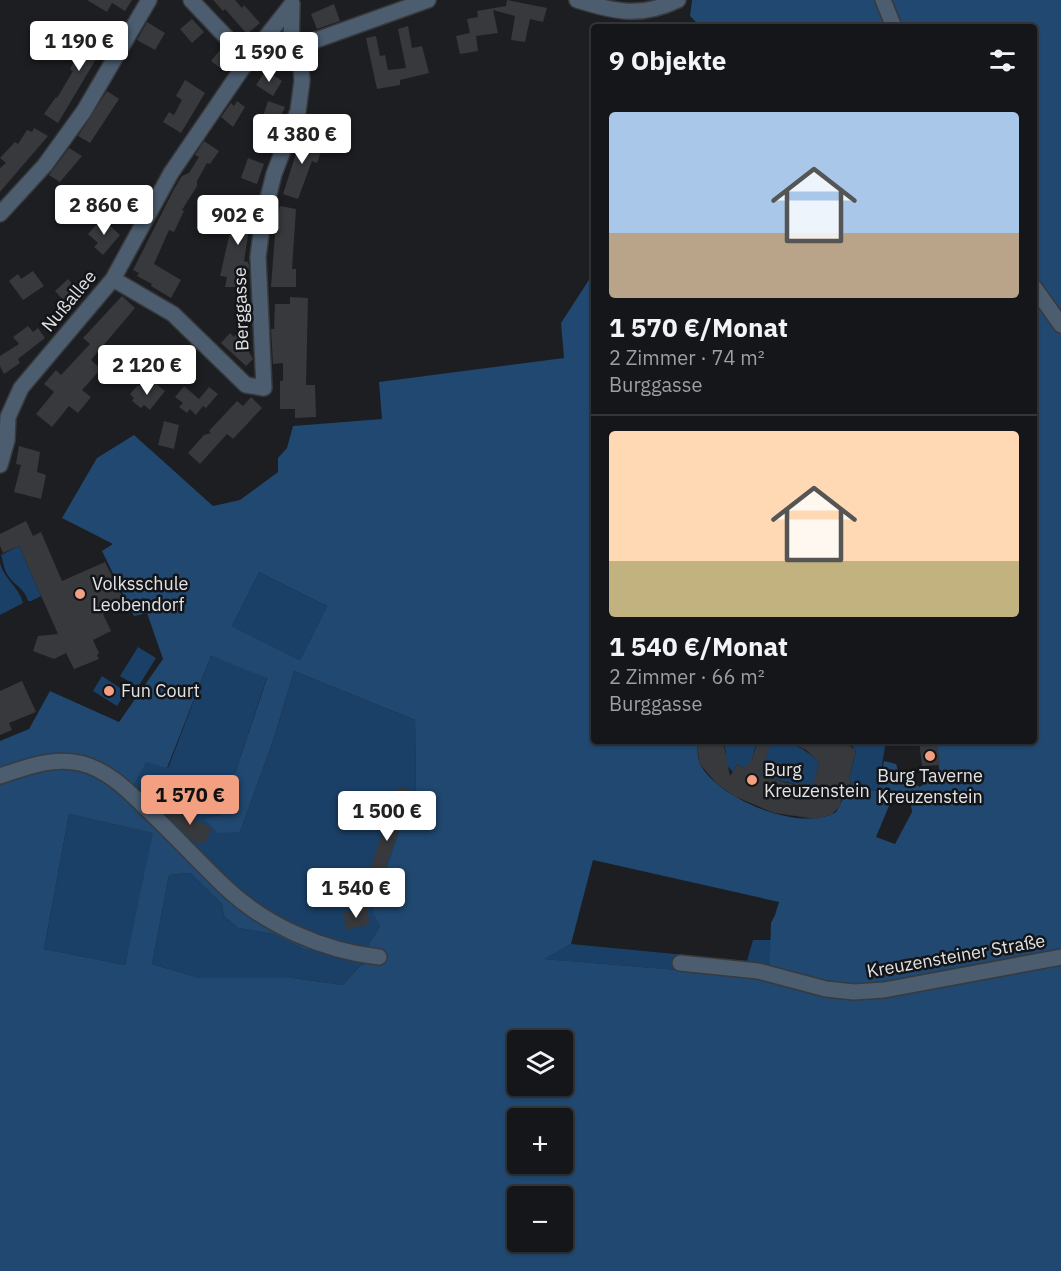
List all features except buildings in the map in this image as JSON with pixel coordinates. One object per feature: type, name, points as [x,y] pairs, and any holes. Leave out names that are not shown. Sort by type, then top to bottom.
[{"type":"street","points":[[0,214],[45,165],[84,111],[149,0]]},
{"type":"street","points":[[191,0],[248,60],[260,52],[279,47],[291,49],[428,0]]},
{"type":"street","points":[[577,0],[623,12],[662,8],[678,0]]},
{"type":"street","points":[[883,0],[893,24]]},
{"type":"street","name":"Nußallee","points":[[0,465],[7,440],[4,421],[21,388],[113,279],[171,173],[248,60],[295,2]]},
{"type":"street","name":"Berggasse","points":[[113,279],[173,314],[246,385],[264,388],[258,257],[263,218],[274,174],[298,111],[302,81],[301,64],[291,49],[295,2]]},
{"type":"street","points":[[1037,290],[1061,325]]},
{"type":"street","points":[[0,776],[49,761],[81,763],[96,769],[126,789],[225,887],[252,909],[280,926],[341,952],[379,957]]},
{"type":"street","name":"Kreuzensteiner Straße","points":[[680,963],[758,970],[826,989],[854,992],[884,990],[1061,957]]},
{"type":"shaded area","points":[[692,0],[1061,0],[1061,1271],[0,1271],[0,741],[29,729],[50,691],[119,722],[163,659],[147,613],[134,616],[102,551],[113,544],[62,518],[97,458],[134,435],[213,506],[240,500],[278,472],[278,458],[287,448],[293,426],[382,419],[379,382],[564,358],[561,323],[591,277],[591,744],[697,744],[700,764],[724,789],[762,809],[803,818],[821,817],[836,812],[850,786],[875,791],[878,789],[884,761],[896,764],[899,773],[920,787],[939,771],[937,744],[1037,744],[1037,24],[698,24],[690,16]],"holes":[[[259,572],[327,606],[300,660],[232,626]],[[211,656],[267,678],[221,815],[204,819],[218,833],[240,832],[274,738],[294,671],[415,720],[416,791],[413,791],[372,911],[380,926],[365,951],[366,963],[359,967],[343,985],[293,978],[200,978],[152,964],[169,875],[190,873],[222,904],[224,916],[238,928],[273,934],[304,949],[329,951],[230,901],[132,789],[146,762],[167,768]],[[897,793],[910,799],[912,812],[895,844],[876,837],[894,794]],[[69,814],[153,833],[125,965],[44,949]],[[593,860],[779,902],[771,923],[769,981],[740,975],[544,959],[571,944]]]},
{"type":"shaded area","points":[[19,546],[41,596],[31,601],[28,601],[7,574],[1,555]]},
{"type":"shaded area","points":[[0,563],[23,603],[0,615]]},
{"type":"shaded area","points":[[259,572],[327,606],[300,660],[232,626]]},
{"type":"shaded area","points":[[138,647],[156,658],[138,687],[120,676]]},
{"type":"shaded area","points":[[211,656],[267,677],[221,815],[240,832],[274,738],[294,671],[415,720],[416,791],[372,910],[380,926],[365,951],[366,963],[359,967],[343,985],[293,978],[200,978],[152,964],[169,875],[190,873],[222,904],[224,916],[238,928],[273,934],[304,949],[272,929],[132,789],[146,761],[168,768]]},
{"type":"shaded area","name":"Fun Court","points":[[102,676],[126,692],[117,706],[93,691]]},
{"type":"shaded area","points":[[724,744],[756,744],[751,763],[744,769],[738,764],[733,772],[717,755],[726,753]]},
{"type":"shaded area","points":[[769,744],[791,744],[809,753],[819,762],[813,787],[761,775]]},
{"type":"shaded area","points":[[854,744],[886,744],[878,789],[875,791],[850,786],[849,779],[856,751]]},
{"type":"shaded area","points":[[69,814],[154,833],[125,965],[44,949]]},
{"type":"shaded area","points":[[753,940],[771,940],[769,981],[740,975],[543,959],[571,944],[747,961]]},
{"type":"place","name":"Volksschule Leobendorf","points":[[80,594]]},
{"type":"place","name":"Fun Court","points":[[109,691]]},
{"type":"place","name":"Burg Taverne Kreuzenstein","points":[[930,756]]},
{"type":"place","name":"Burg Kreuzenstein","points":[[752,780]]}]
